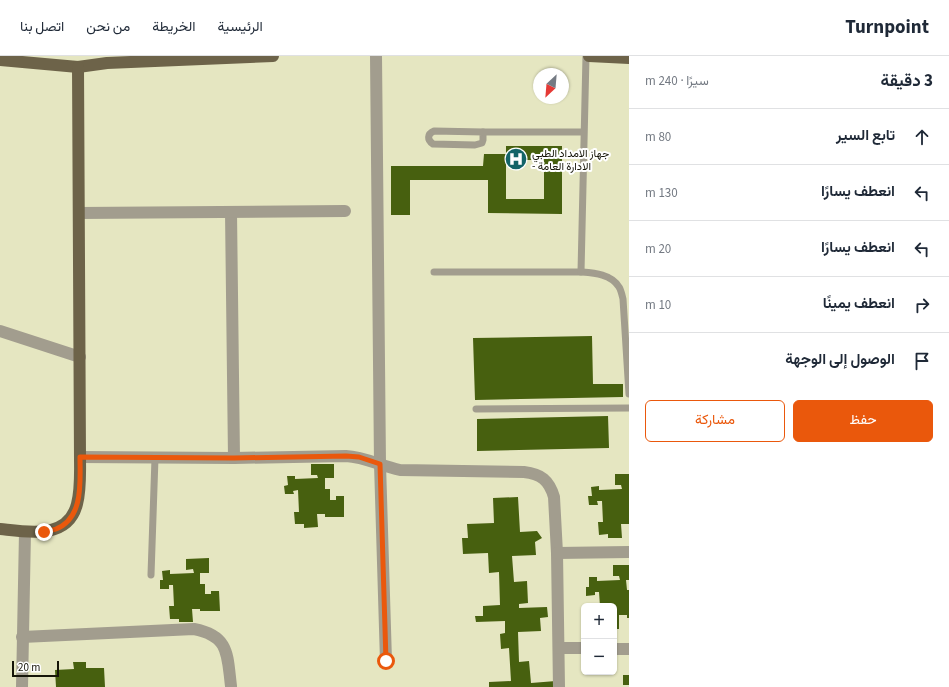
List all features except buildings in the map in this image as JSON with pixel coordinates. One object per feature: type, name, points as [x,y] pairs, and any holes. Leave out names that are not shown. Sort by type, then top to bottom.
[{"type":"main road","points":[[0,60],[78,67],[107,63],[273,56]]},
{"type":"main road","points":[[589,56],[629,58]]},
{"type":"main road","points":[[0,529],[25,532],[44,532],[56,529],[66,523],[73,514],[77,504],[80,457],[78,67]]},
{"type":"street","points":[[376,56],[380,464],[386,661]]},
{"type":"street","points":[[79,214],[345,211]]},
{"type":"street","points":[[231,212],[234,458]]},
{"type":"street","points":[[0,331],[80,357]]},
{"type":"street","points":[[80,457],[234,458],[346,456],[359,457],[400,470],[524,472],[540,476],[552,488],[554,497],[557,553],[559,687]]},
{"type":"street","points":[[22,687],[25,532]]},
{"type":"street","points":[[557,553],[629,552]]},
{"type":"street","points":[[22,637],[194,629],[205,631],[215,636],[222,644],[226,652],[231,686]]},
{"type":"street","points":[[558,648],[581,648]]},
{"type":"street","points":[[617,648],[629,649]]},
{"type":"lane","points":[[581,272],[583,132],[586,56]]},
{"type":"lane","points":[[483,132],[482,143],[476,145],[437,144],[430,142],[428,139],[429,135],[434,131],[583,132]]},
{"type":"lane","points":[[434,272],[581,272],[596,273],[615,281],[620,288],[623,299],[629,394]]},
{"type":"lane","points":[[476,410],[629,408]]},
{"type":"lane","points":[[151,575],[155,458]]},
{"type":"place","name":"جهاز الامداد الطبي - الادارة العامة","points":[[516,159]]},
{"type":"route","points":[[44,532],[56,529],[66,523],[73,514],[77,504],[79,490],[80,457],[234,458],[353,456],[380,464],[386,661]]}]
